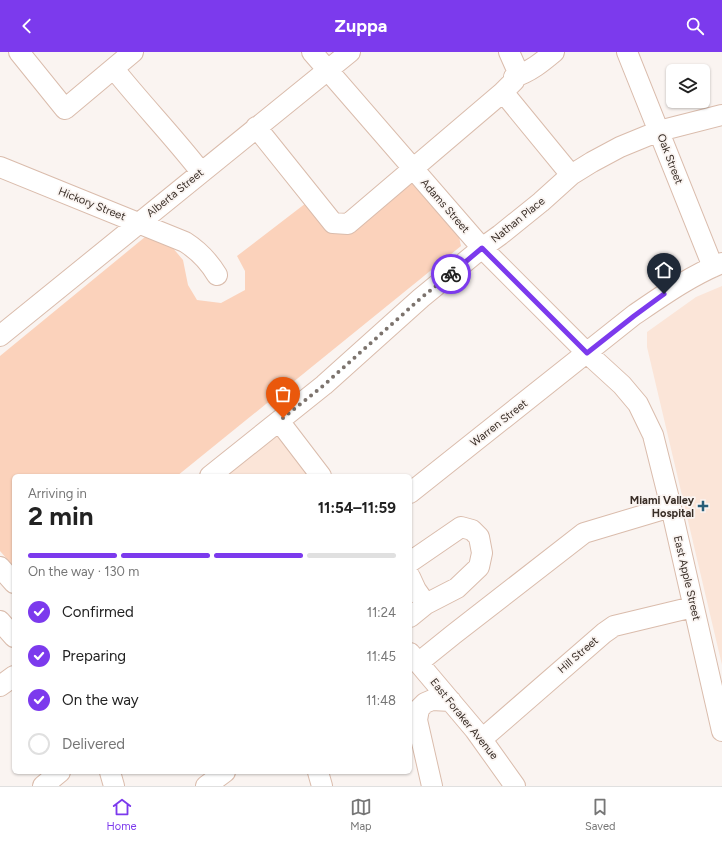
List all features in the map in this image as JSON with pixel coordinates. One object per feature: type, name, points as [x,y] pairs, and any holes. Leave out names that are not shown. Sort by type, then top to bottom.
[{"type":"street","points":[[19,52],[66,109],[134,52]]},
{"type":"street","name":"Adams Street","points":[[312,52],[482,248],[587,353]]},
{"type":"street","name":"Alberta Street","points":[[0,336],[350,52]]},
{"type":"street","points":[[509,52],[516,70],[509,85]]},
{"type":"street","points":[[256,127],[333,223],[348,224],[509,85],[554,52]]},
{"type":"street","name":"Oak Street","points":[[627,52],[717,265]]},
{"type":"street","points":[[114,69],[141,103],[175,139],[201,172]]},
{"type":"street","points":[[509,85],[571,175]]},
{"type":"street","name":"Nathan Place","points":[[213,474],[324,385],[421,298],[523,216],[571,175],[620,147],[660,131],[722,115]]},
{"type":"street","name":"Hickory Street","points":[[2,171],[185,242],[198,250],[210,263],[217,275]]},
{"type":"street","name":"Warren Street","points":[[412,491],[634,316],[664,294],[717,265]]},
{"type":"street","name":"East Apple Street","points":[[587,353],[622,385],[638,404],[653,435],[671,507],[693,607],[714,662],[722,731]]},
{"type":"street","points":[[279,421],[319,474]]},
{"type":"street","points":[[414,658],[454,634],[584,532],[671,507]]},
{"type":"street","points":[[412,561],[461,528],[472,530],[479,537],[482,554],[479,567],[457,588],[426,604],[412,615]]},
{"type":"street","points":[[0,567],[12,581]]},
{"type":"street","points":[[412,581],[426,604]]},
{"type":"street","name":"Hill Street","points":[[482,739],[614,626],[693,607]]},
{"type":"street","name":"East Foraker Avenue","points":[[414,658],[482,739],[516,786]]},
{"type":"street","points":[[0,686],[12,677]]},
{"type":"street","points":[[432,786],[417,720],[419,709],[425,703],[432,700],[451,701]]},
{"type":"street","points":[[43,786],[58,774]]},
{"type":"street","points":[[111,774],[114,786]]},
{"type":"street","points":[[319,774],[322,786]]},
{"type":"street","points":[[206,786],[224,776]]},
{"type":"shaded area","points":[[408,179],[459,237],[461,246],[179,474],[12,474],[12,565],[0,551],[0,356],[145,237],[172,247],[183,260],[188,285],[197,300],[221,303],[245,290],[245,271],[237,256],[310,200],[335,231]]},
{"type":"shaded area","name":"Miami Valley Hospital","points":[[722,286],[722,665],[647,347],[647,332],[696,297]]},
{"type":"shaded area","points":[[276,430],[312,474],[222,474]]},
{"type":"way so far","points":[[283,418],[324,385],[421,298],[451,274]]},
{"type":"place","name":"Miami Valley Hospital","points":[[703,506]]},
{"type":"route","points":[[451,274],[482,248],[587,353],[664,294]]}]
